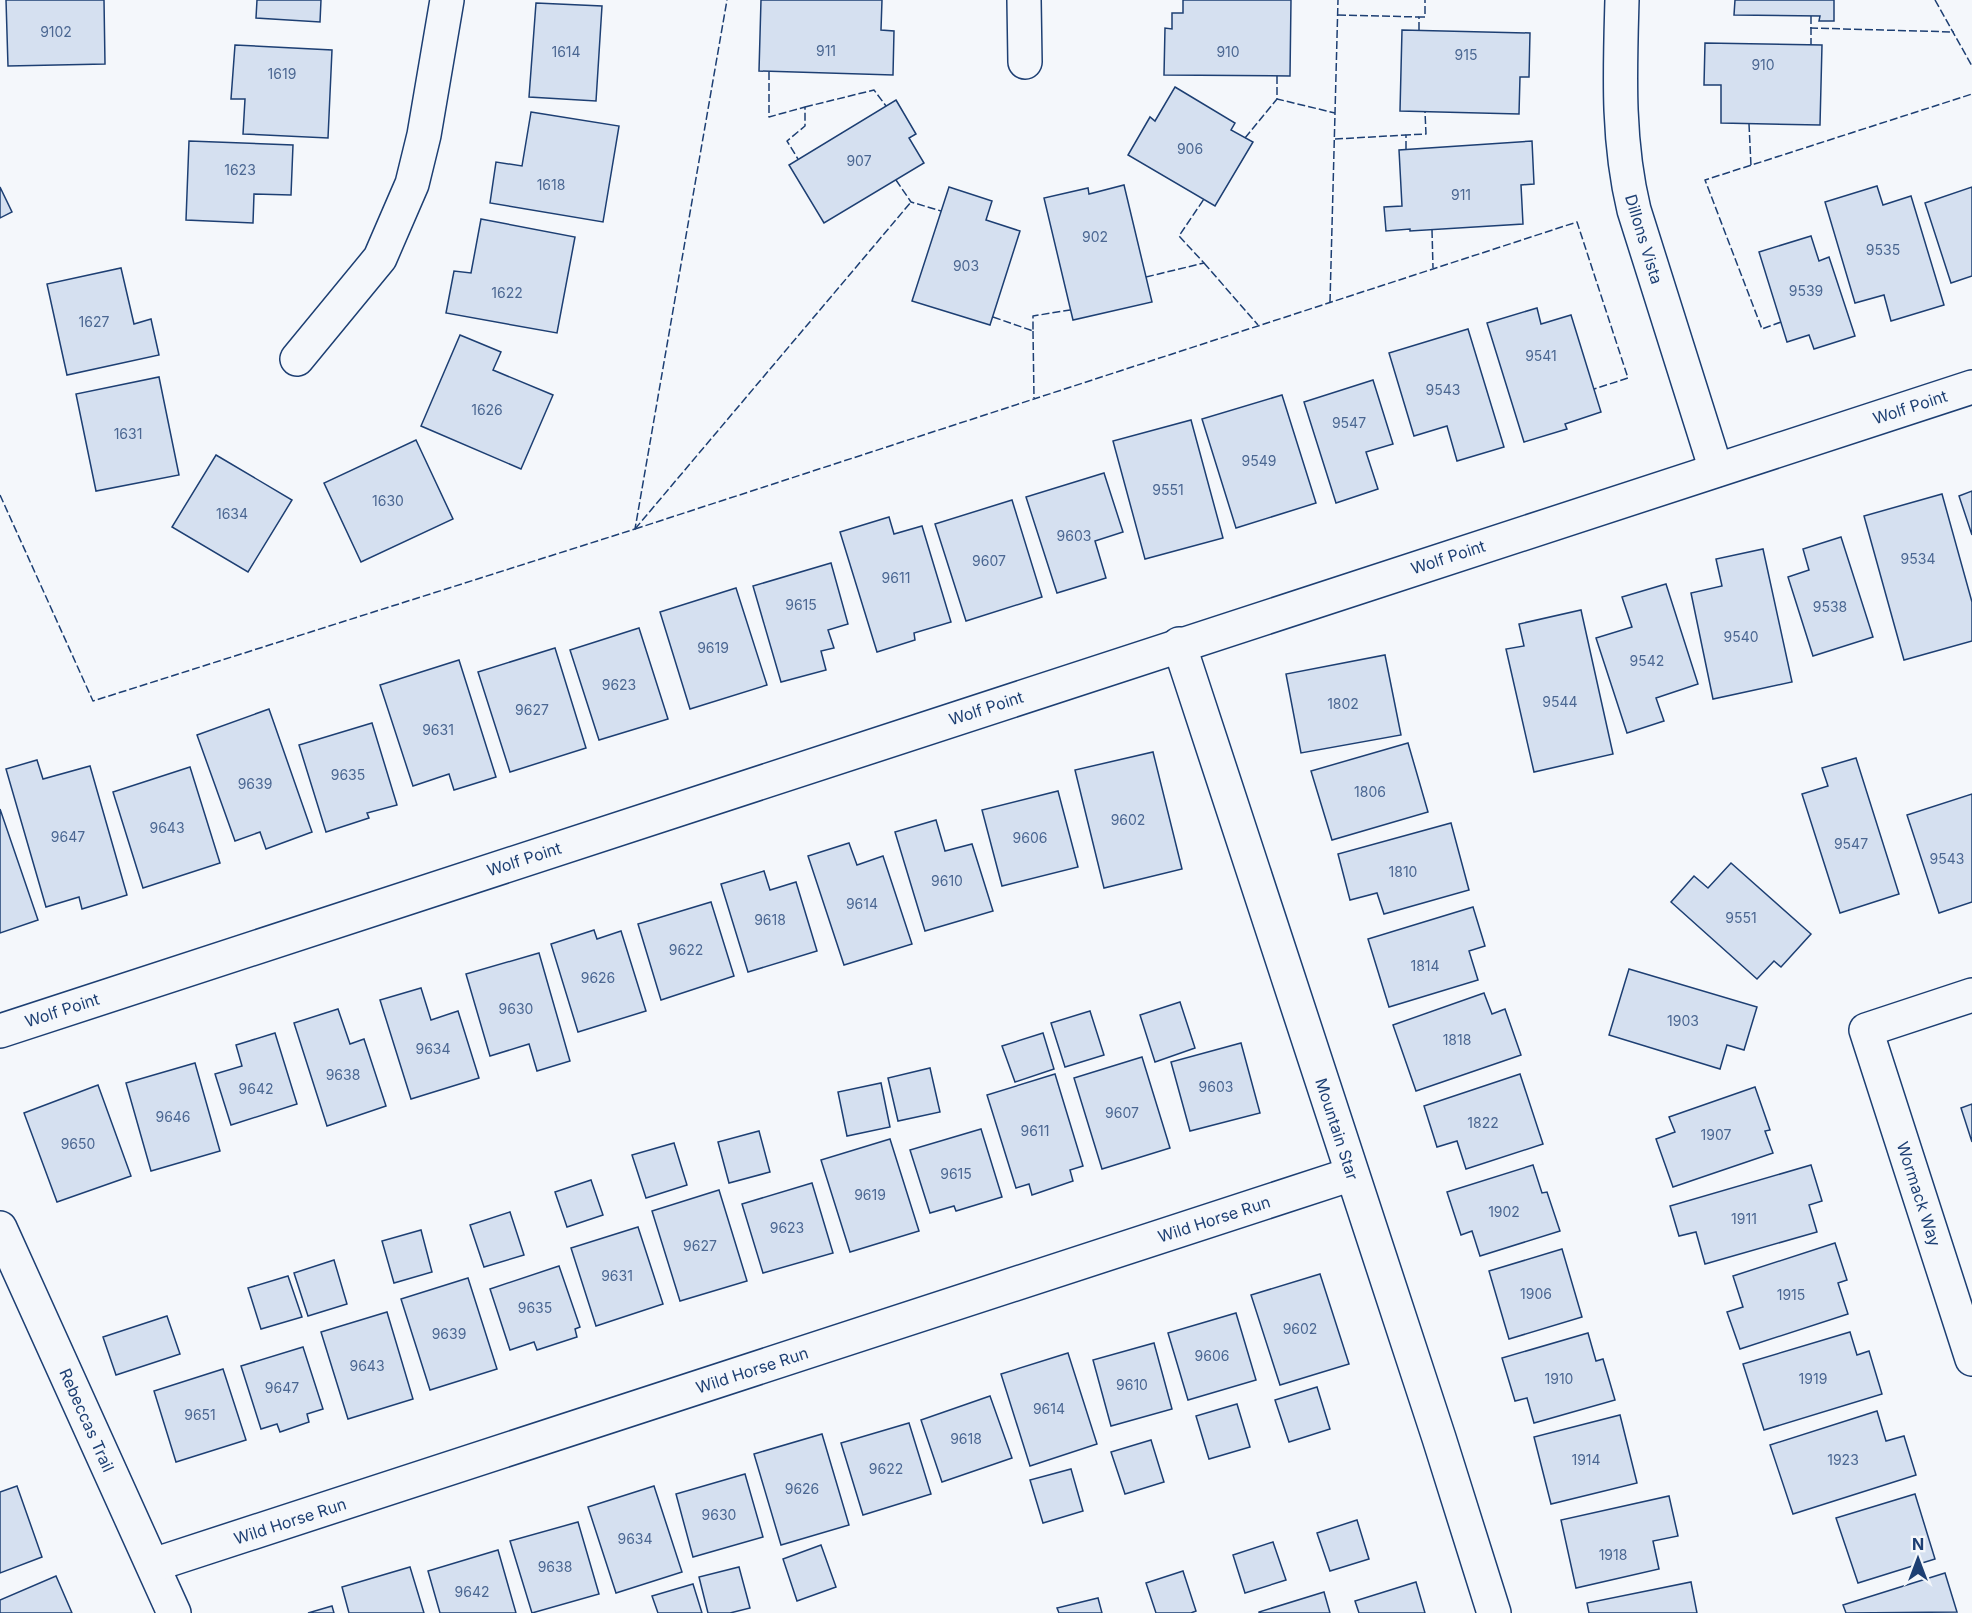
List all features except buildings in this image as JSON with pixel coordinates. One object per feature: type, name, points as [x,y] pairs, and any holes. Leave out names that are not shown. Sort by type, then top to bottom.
[{"type":"street","points":[[297,359],[380,258],[412,184],[424,135],[447,0]]},
{"type":"street","points":[[1024,0],[1025,62]]},
{"type":"street","name":"Dillons Vista","points":[[1622,0],[1620,115],[1626,180],[1716,470]]},
{"type":"street","name":"Wolf Point","points":[[0,1031],[1179,644],[1972,387]]},
{"type":"street","name":"Mountain Star","points":[[1179,644],[1494,1613]]},
{"type":"street","name":"Wormack Way","points":[[1972,995],[1866,1030],[1972,1359]]},
{"type":"street","name":"Wild Horse Run","points":[[153,1565],[1352,1174]]},
{"type":"street","name":"Rebeccas Trail","points":[[0,1228],[174,1613]]},
{"type":"fence","points":[[0,495],[93,701],[635,529],[727,0]]},
{"type":"fence","points":[[1330,302],[1338,0]]},
{"type":"fence","points":[[1419,30],[1419,17],[1425,17],[1425,0]]},
{"type":"fence","points":[[1935,0],[1972,66]]},
{"type":"fence","points":[[1338,15],[1419,17]]},
{"type":"fence","points":[[1811,16],[1811,45]]},
{"type":"fence","points":[[1810,28],[1954,32]]},
{"type":"fence","points":[[769,72],[769,117],[805,107],[805,126],[787,141],[798,159]]},
{"type":"fence","points":[[1277,76],[1277,99],[1335,113]]},
{"type":"fence","points":[[805,107],[874,90],[886,106]]},
{"type":"fence","points":[[1781,322],[1762,329],[1705,180],[1972,94]]},
{"type":"fence","points":[[1245,138],[1277,99]]},
{"type":"fence","points":[[1406,149],[1406,135],[1426,134],[1425,112]]},
{"type":"fence","points":[[1749,124],[1751,166]]},
{"type":"fence","points":[[1335,139],[1406,135]]},
{"type":"fence","points":[[896,180],[911,202],[941,211]]},
{"type":"fence","points":[[1146,277],[1204,263],[1179,236],[1204,199]]},
{"type":"fence","points":[[635,529],[911,202]]},
{"type":"fence","points":[[635,529],[1577,222],[1628,378],[1594,389]]},
{"type":"fence","points":[[1432,230],[1433,268]]},
{"type":"fence","points":[[1204,263],[1258,325]]},
{"type":"fence","points":[[993,317],[1033,331],[1033,316],[1070,310]]},
{"type":"fence","points":[[1033,331],[1034,398]]}]
